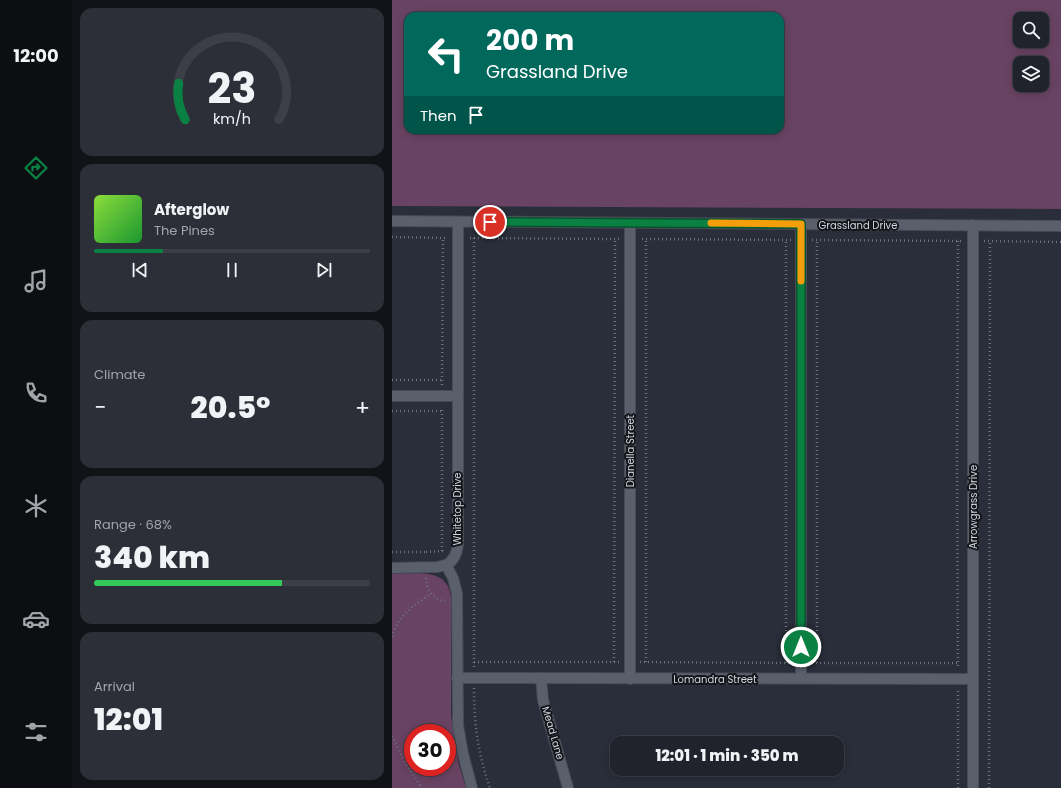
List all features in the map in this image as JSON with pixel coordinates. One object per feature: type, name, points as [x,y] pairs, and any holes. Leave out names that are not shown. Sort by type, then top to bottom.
[{"type":"street","name":"Grassland Drive","points":[[392,221],[1061,226]]},
{"type":"street","name":"Whitetop Drive","points":[[446,565],[455,557],[458,544],[458,222]]},
{"type":"street","name":"Dianella Street","points":[[630,223],[630,679]]},
{"type":"street","points":[[801,224],[801,678]]},
{"type":"street","name":"Arrowgrass Drive","points":[[973,788],[974,225]]},
{"type":"street","points":[[392,396],[458,396]]},
{"type":"street","points":[[392,568],[426,568],[446,565],[456,588],[457,709],[460,737],[472,788]]},
{"type":"street","name":"Lomandra Street","points":[[457,678],[973,679]]},
{"type":"street","name":"Mead Lane","points":[[541,678],[543,700],[568,788]]},
{"type":"path","points":[[392,237],[1061,242]]},
{"type":"path","points":[[474,238],[474,712],[480,756],[490,788]]},
{"type":"path","points":[[614,239],[614,662]]},
{"type":"path","points":[[646,239],[646,662]]},
{"type":"path","points":[[786,240],[786,663]]},
{"type":"path","points":[[817,240],[817,663]]},
{"type":"path","points":[[958,241],[958,788]]},
{"type":"path","points":[[989,788],[990,241]]},
{"type":"path","points":[[392,380],[442,380]]},
{"type":"path","points":[[392,411],[442,411]]},
{"type":"path","points":[[426,568],[427,584],[431,594],[439,600],[474,602]]},
{"type":"path","points":[[392,637],[401,617],[418,602],[431,594]]},
{"type":"path","points":[[474,662],[958,663]]},
{"type":"path","points":[[392,736],[404,762],[422,788]]},
{"type":"shaded area","points":[[392,0],[1061,0],[1061,209],[392,206]]},
{"type":"shaded area","points":[[420,573],[437,577],[444,581],[449,587],[451,597],[451,715],[452,724],[404,724],[404,776],[456,776],[456,749],[458,762],[466,788],[392,788],[392,574]]},
{"type":"slow traffic","points":[[711,223],[801,224],[801,281]]},
{"type":"route","points":[[490,222],[801,224],[801,647]]}]
